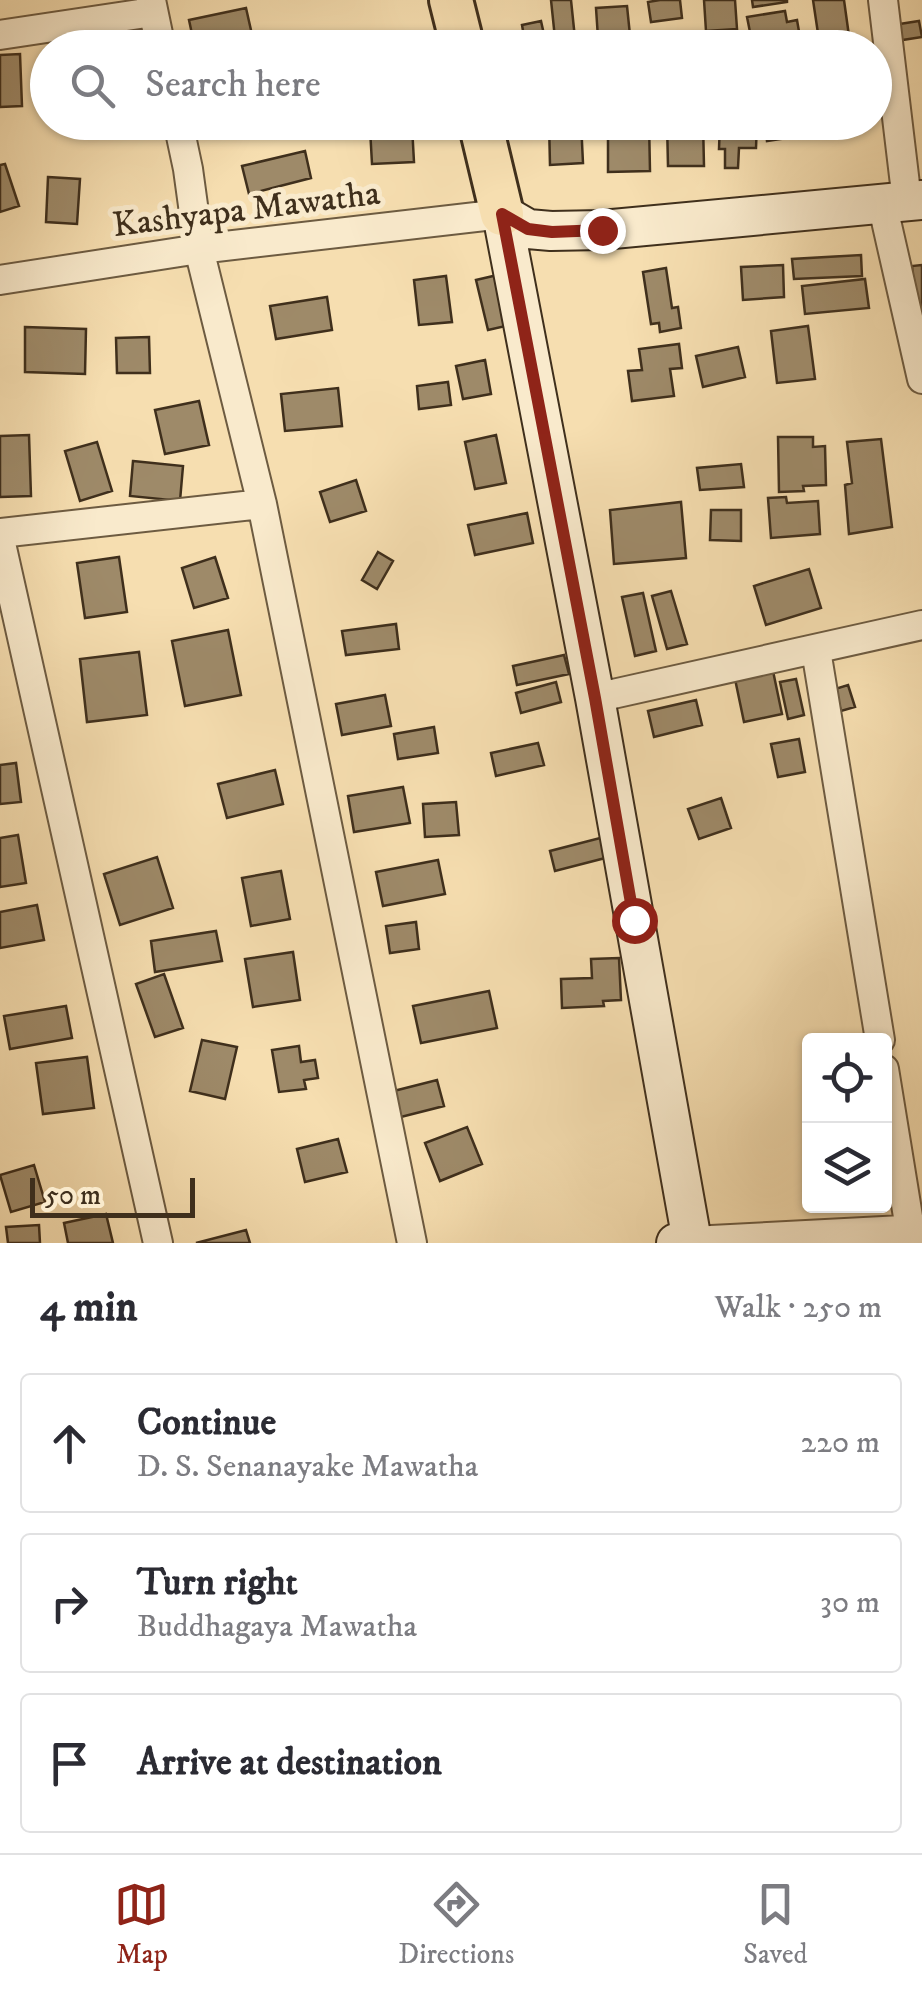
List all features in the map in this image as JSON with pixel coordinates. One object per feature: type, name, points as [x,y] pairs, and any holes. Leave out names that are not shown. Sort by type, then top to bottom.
[{"type":"main road","points":[[452,0],[459,30]]},
{"type":"main road","points":[[484,140],[595,698],[684,1242]]},
{"type":"main road","points":[[502,214],[528,229],[552,232],[904,201]]},
{"type":"street","points":[[883,0],[886,30]]},
{"type":"street","points":[[0,35],[152,6]]},
{"type":"street","points":[[892,86],[922,378]]},
{"type":"street","points":[[182,140],[199,248],[262,504],[412,1243]]},
{"type":"street","name":"Kashyapa Mawatha","points":[[0,280],[199,248],[502,214]]},
{"type":"street","points":[[158,1243],[0,536],[262,504]]},
{"type":"street","points":[[595,698],[922,625]]},
{"type":"street","points":[[816,650],[879,1033]]},
{"type":"street","points":[[684,1242],[916,1229],[892,1109]]},
{"type":"building","points":[[551,0],[571,0],[574,30],[554,30]]},
{"type":"building","points":[[680,0],[682,18],[651,22],[648,2]]},
{"type":"building","points":[[704,0],[735,0],[737,29],[706,30]]},
{"type":"building","points":[[752,0],[787,0],[787,2],[753,7]]},
{"type":"building","points":[[813,0],[844,0],[848,30],[818,30]]},
{"type":"building","points":[[627,6],[629,30],[597,30],[596,8]]},
{"type":"building","points":[[246,8],[251,30],[191,30],[189,20]]},
{"type":"building","points":[[785,11],[787,22],[797,20],[799,30],[750,30],[747,17]]},
{"type":"building","points":[[541,21],[543,30],[523,30],[522,25]]},
{"type":"building","points":[[919,21],[922,37],[896,41],[893,25]]},
{"type":"building","points":[[20,54],[22,106],[0,107],[0,55]]},
{"type":"building","points":[[371,140],[413,140],[414,162],[372,164]]},
{"type":"building","points":[[549,140],[582,140],[583,163],[550,165]]},
{"type":"building","points":[[608,140],[649,140],[650,171],[608,172]]},
{"type":"building","points":[[667,140],[703,140],[704,166],[668,166]]},
{"type":"building","points":[[719,140],[756,140],[756,148],[739,148],[738,168],[725,168],[725,149],[719,149]]},
{"type":"building","points":[[305,151],[311,178],[249,194],[242,166]]},
{"type":"building","points":[[5,164],[19,206],[0,212],[0,165]]},
{"type":"building","points":[[48,177],[80,179],[77,224],[46,222]]},
{"type":"building","points":[[861,255],[862,276],[794,279],[792,259]]},
{"type":"building","points":[[783,265],[784,297],[743,300],[741,267]]},
{"type":"building","points":[[922,265],[922,311],[915,311],[912,266]]},
{"type":"building","points":[[666,268],[672,308],[678,307],[681,328],[660,332],[659,323],[651,324],[643,272]]},
{"type":"building","points":[[506,273],[519,323],[488,330],[476,280]]},
{"type":"building","points":[[446,276],[452,322],[419,325],[414,280]]},
{"type":"building","points":[[865,279],[869,308],[805,314],[802,286]]},
{"type":"building","points":[[327,297],[332,330],[276,339],[270,306]]},
{"type":"building","points":[[808,326],[815,379],[777,383],[771,331]]},
{"type":"building","points":[[25,327],[86,329],[85,374],[25,372]]},
{"type":"building","points":[[149,337],[150,373],[117,373],[116,338]]},
{"type":"building","points":[[679,344],[682,368],[670,369],[674,396],[632,401],[628,371],[642,370],[639,349]]},
{"type":"building","points":[[738,347],[745,377],[703,387],[696,356]]},
{"type":"building","points":[[485,360],[491,394],[463,399],[456,366]]},
{"type":"building","points":[[448,382],[451,405],[419,409],[417,386]]},
{"type":"building","points":[[338,388],[342,426],[285,431],[281,394]]},
{"type":"building","points":[[199,401],[209,445],[165,454],[155,410]]},
{"type":"building","points":[[29,435],[31,496],[0,497],[0,436]]},
{"type":"building","points":[[496,435],[506,483],[475,489],[465,442]]},
{"type":"building","points":[[778,437],[813,437],[813,447],[825,446],[826,485],[779,492]]},
{"type":"building","points":[[881,439],[892,527],[849,534],[845,485],[852,483],[847,442]]},
{"type":"building","points":[[97,442],[112,491],[80,501],[65,451]]},
{"type":"building","points":[[133,461],[183,466],[180,501],[130,496]]},
{"type":"building","points":[[741,464],[744,487],[700,490],[697,468]]},
{"type":"building","points":[[356,480],[366,511],[330,522],[320,492]]},
{"type":"building","points":[[786,497],[787,503],[818,501],[820,534],[771,538],[768,498]]},
{"type":"building","points":[[681,502],[686,558],[614,564],[610,510]]},
{"type":"building","points":[[711,510],[741,510],[741,541],[710,540]]},
{"type":"building","points":[[527,513],[533,543],[475,555],[468,525]]},
{"type":"building","points":[[378,552],[393,561],[377,589],[362,580]]},
{"type":"building","points":[[119,557],[127,612],[85,618],[77,563]]},
{"type":"building","points":[[215,557],[228,598],[194,608],[182,568]]},
{"type":"building","points":[[809,569],[821,608],[766,625],[754,586]]},
{"type":"building","points":[[671,591],[687,644],[667,649],[652,596]]},
{"type":"building","points":[[643,593],[656,651],[635,656],[622,597]]},
{"type":"building","points":[[396,624],[399,649],[346,655],[342,631]]},
{"type":"building","points":[[228,630],[241,695],[185,706],[172,641]]},
{"type":"building","points":[[139,652],[147,715],[87,722],[80,659]]},
{"type":"building","points":[[564,655],[569,674],[517,685],[513,666]]},
{"type":"building","points":[[773,671],[782,714],[744,722],[735,679]]},
{"type":"building","points":[[796,679],[804,715],[788,719],[780,682]]},
{"type":"building","points":[[556,682],[561,702],[521,713],[516,693]]},
{"type":"building","points":[[848,685],[855,707],[841,711],[835,689]]},
{"type":"building","points":[[385,695],[391,726],[342,735],[336,704]]},
{"type":"building","points":[[696,700],[702,725],[654,737],[648,711]]},
{"type":"building","points":[[434,727],[438,753],[398,759],[394,734]]},
{"type":"building","points":[[799,739],[805,772],[778,777],[771,744]]},
{"type":"building","points":[[538,743],[544,765],[496,776],[491,753]]},
{"type":"building","points":[[16,763],[21,802],[0,804],[0,765]]},
{"type":"building","points":[[275,770],[283,804],[227,818],[218,784]]},
{"type":"building","points":[[403,787],[410,823],[354,832],[348,796]]},
{"type":"building","points":[[721,798],[731,828],[699,839],[688,809]]},
{"type":"building","points":[[456,802],[459,835],[425,837],[423,804]]},
{"type":"building","points":[[18,835],[26,883],[0,887],[0,838]]},
{"type":"building","points":[[604,837],[609,857],[555,871],[550,851]]},
{"type":"building","points":[[157,857],[173,908],[120,925],[104,874]]},
{"type":"building","points":[[438,860],[445,894],[383,906],[376,872]]},
{"type":"building","points":[[281,871],[290,919],[251,926],[242,878]]},
{"type":"building","points":[[37,905],[44,940],[0,948],[0,912]]},
{"type":"building","points":[[416,922],[419,949],[390,953],[386,926]]},
{"type":"building","points":[[216,931],[222,961],[155,972],[151,941]]},
{"type":"building","points":[[293,952],[300,1000],[253,1007],[245,959]]},
{"type":"building","points":[[619,958],[621,1000],[603,1001],[604,1006],[562,1008],[561,979],[592,978],[591,959]]},
{"type":"building","points":[[164,974],[183,1028],[155,1037],[136,984]]},
{"type":"building","points":[[489,991],[497,1028],[421,1043],[413,1006]]},
{"type":"building","points":[[66,1006],[72,1038],[10,1049],[4,1016]]},
{"type":"building","points":[[202,1040],[237,1047],[225,1099],[190,1091]]},
{"type":"building","points":[[299,1046],[301,1062],[315,1060],[318,1078],[304,1080],[306,1089],[279,1092],[272,1050]]},
{"type":"building","points":[[87,1057],[94,1108],[43,1114],[36,1063]]},
{"type":"building","points":[[437,1080],[444,1106],[393,1119],[386,1093]]},
{"type":"building","points":[[467,1127],[482,1164],[440,1181],[425,1143]]},
{"type":"building","points":[[338,1139],[347,1172],[305,1182],[297,1149]]},
{"type":"building","points":[[34,1165],[45,1202],[11,1212],[0,1175]]},
{"type":"building","points":[[106,1214],[113,1243],[68,1243],[64,1223]]},
{"type":"building","points":[[39,1225],[40,1243],[8,1243],[6,1227]]},
{"type":"building","points":[[246,1230],[250,1243],[196,1243]]},
{"type":"route","points":[[602,230],[528,229],[502,214],[634,920]]}]
